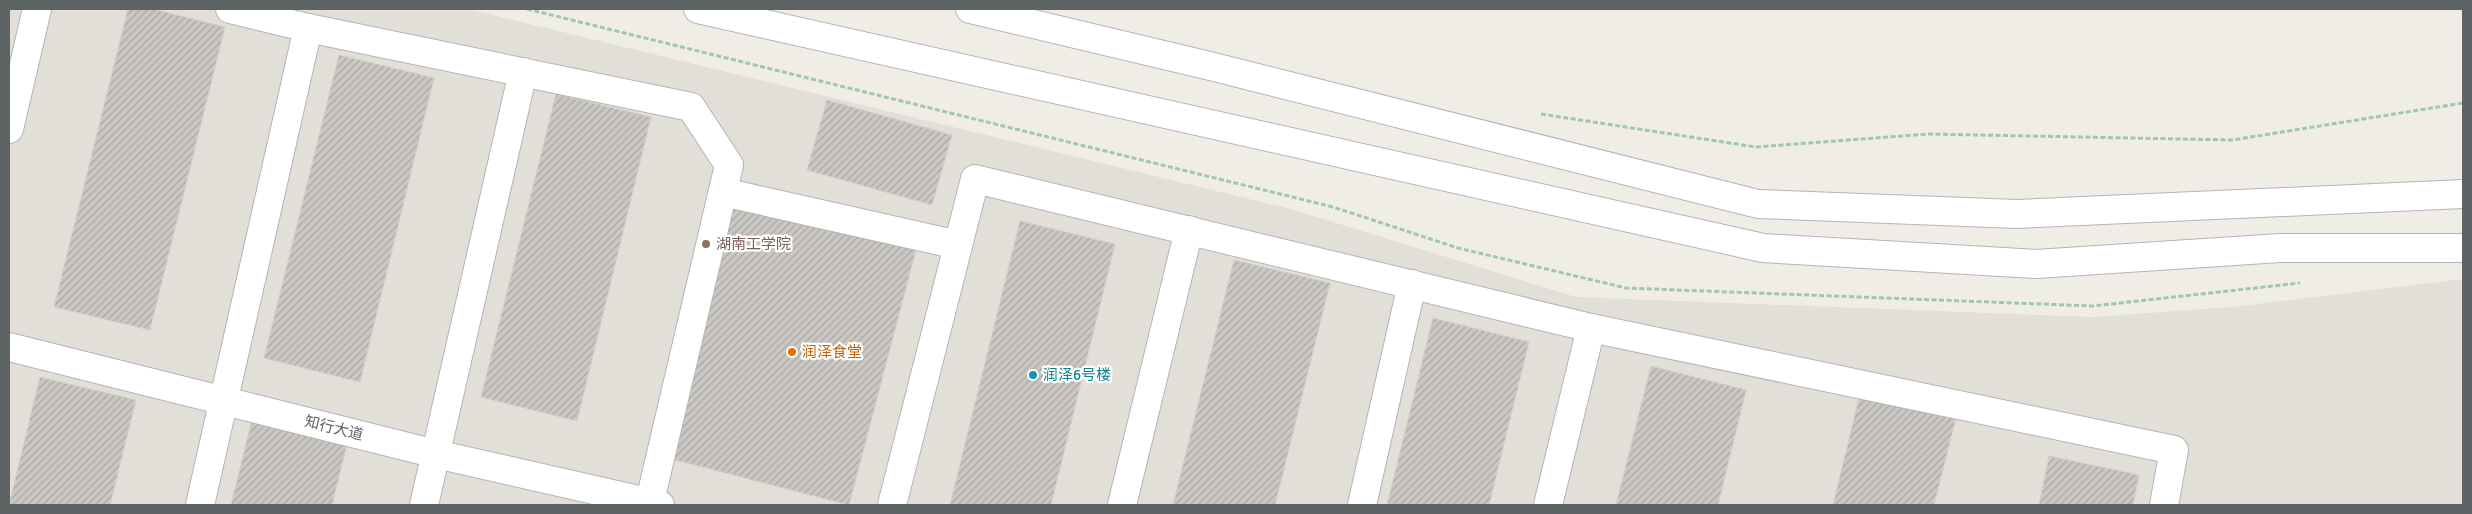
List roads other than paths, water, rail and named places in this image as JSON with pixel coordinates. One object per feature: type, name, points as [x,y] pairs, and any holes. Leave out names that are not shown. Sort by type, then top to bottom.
[{"type":"street","points":[[9,129],[37,9]]},
{"type":"street","points":[[230,9],[308,28],[690,107],[729,165],[653,504]]},
{"type":"street","points":[[698,9],[1763,248],[2036,264],[2280,248],[2463,248]]},
{"type":"street","points":[[970,9],[1210,66],[1758,204],[2017,214],[2463,194]]},
{"type":"street","points":[[200,505],[308,28]]},
{"type":"street","points":[[424,505],[523,72]]},
{"type":"street","points":[[892,505],[975,179],[1591,328],[2174,450],[2164,505]]},
{"type":"street","points":[[723,192],[958,245]]},
{"type":"street","points":[[1122,505],[1189,230]]},
{"type":"street","points":[[1362,505],[1412,284]]},
{"type":"street","points":[[1548,505],[1591,328]]},
{"type":"street","name":"知行大道","points":[[9,347],[436,454],[653,504]]},
{"type":"place","name":"湖南工学院","points":[[706,244]]},
{"type":"place","name":"润泽食堂","points":[[792,352]]},
{"type":"place","name":"润泽6号楼","points":[[1033,375]]}]
